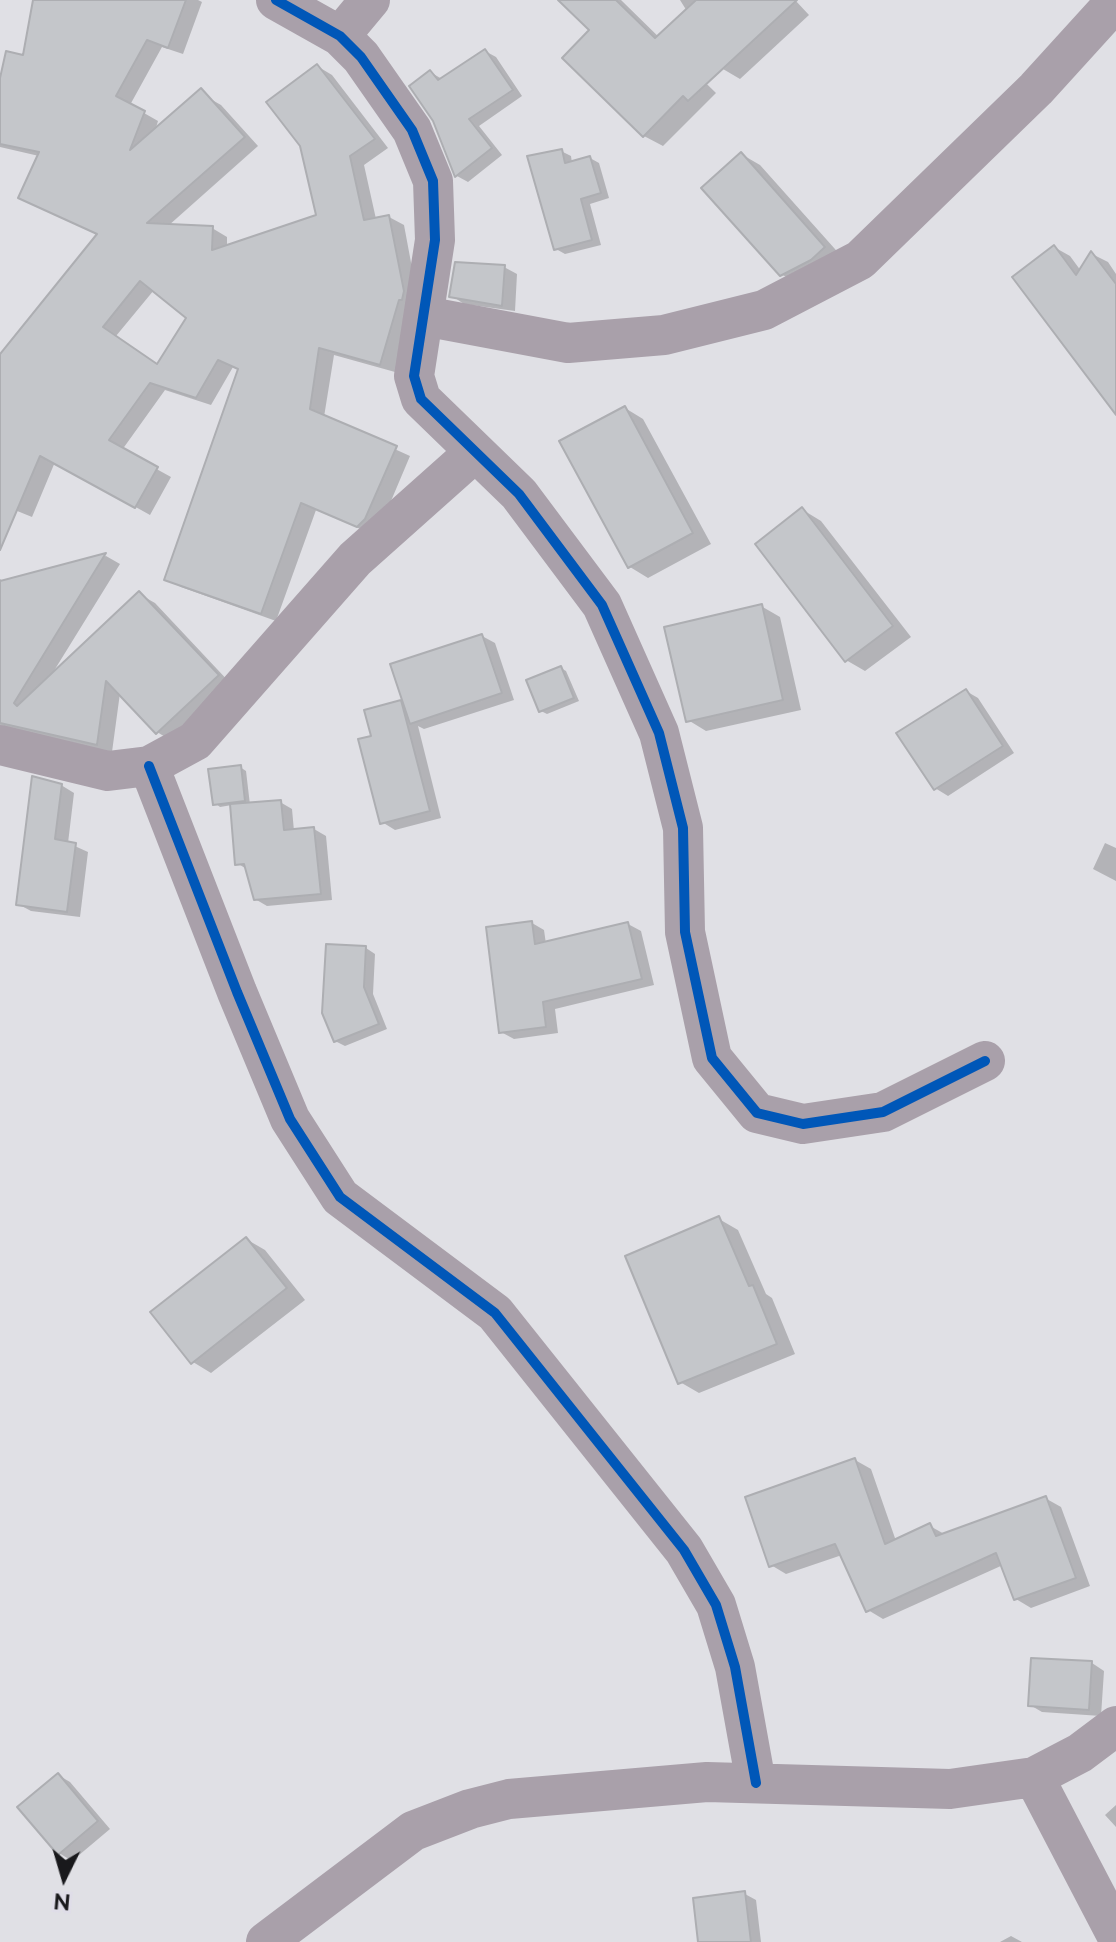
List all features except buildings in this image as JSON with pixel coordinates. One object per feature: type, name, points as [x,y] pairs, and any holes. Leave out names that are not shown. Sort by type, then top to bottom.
[{"type":"street","points":[[276,0],[340,36],[361,57],[412,130],[433,181],[435,240],[414,376],[421,399],[519,494],[602,605],[659,733],[683,828],[685,932],[712,1058],[757,1113],[803,1124],[883,1112],[985,1061]]},
{"type":"street","points":[[340,36],[370,0]]},
{"type":"street","points":[[424,316],[568,343],[664,335],[764,310],[860,260],[1036,89],[1116,1]]},
{"type":"street","points":[[0,745],[108,771],[149,766],[195,741],[355,559],[475,452]]},
{"type":"street","points":[[149,766],[290,1119],[340,1197],[495,1313],[684,1550],[716,1605],[735,1667],[756,1783]]},
{"type":"street","points":[[266,1942],[413,1831],[470,1809],[524,1797],[707,1782],[950,1789],[1034,1777],[1080,1753],[1116,1726]]},
{"type":"street","points":[[1034,1777],[1116,1934]]},
{"type":"cycle path","points":[[276,0],[340,36],[361,57],[412,130],[433,181],[435,240],[414,376],[421,399],[519,494],[602,605],[659,733],[683,828],[685,932],[712,1058],[757,1113],[803,1124],[883,1112],[985,1061]]},
{"type":"cycle path","points":[[149,766],[290,1119],[340,1197],[495,1313],[684,1550],[716,1605],[735,1667],[756,1783]]}]
